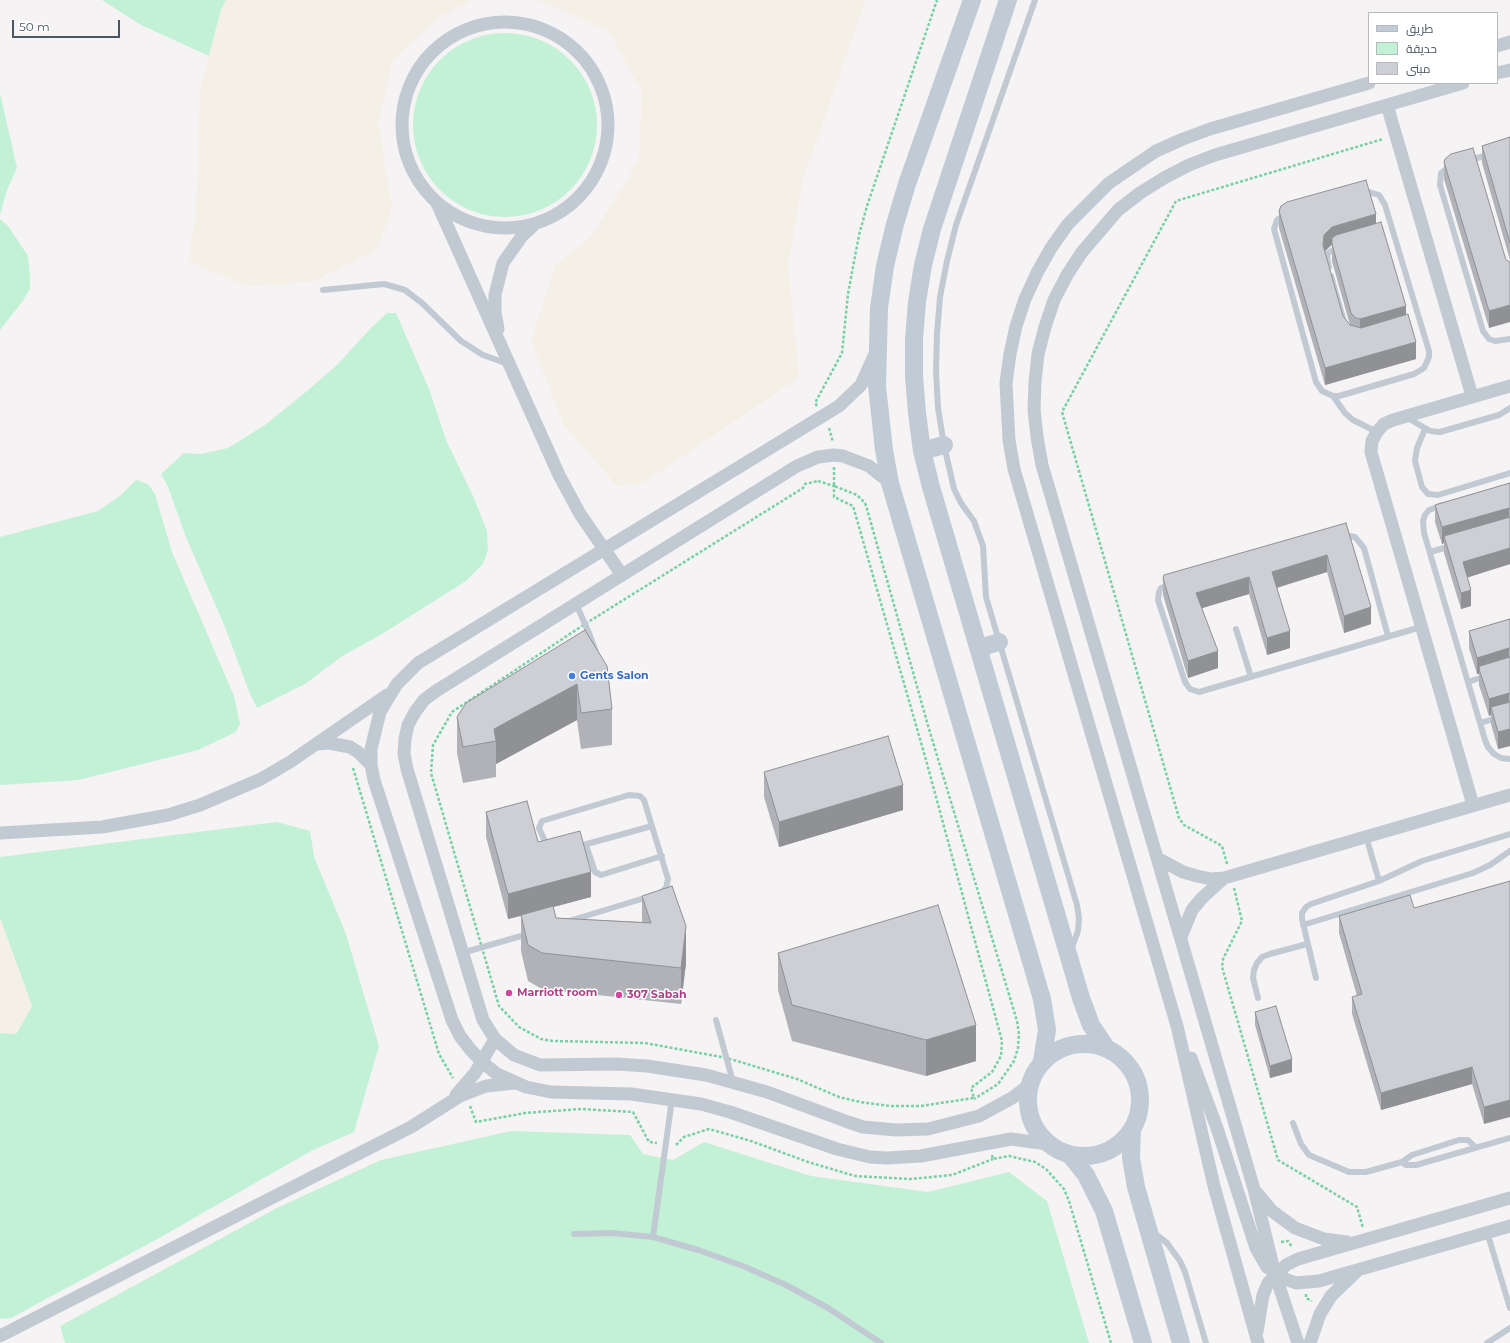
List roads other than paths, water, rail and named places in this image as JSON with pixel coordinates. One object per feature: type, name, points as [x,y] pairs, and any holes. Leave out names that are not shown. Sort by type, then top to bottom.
[{"type":"street","points":[[972,0],[907,184],[895,224],[885,266],[879,308],[877,351],[880,417],[890,483],[1042,999],[1047,1030],[1042,1061]]},
{"type":"street","points":[[1008,0],[932,229],[923,265],[917,302],[914,339],[916,400],[922,450],[1068,955],[1085,1012],[1091,1025],[1107,1049]]},
{"type":"street","points":[[492,22],[524,24],[539,27],[560,37],[579,52],[594,71],[604,92],[609,116],[608,139],[602,162],[592,183],[576,201],[557,215],[535,224],[514,228],[486,226],[473,223],[454,215],[437,203],[421,185],[409,164],[403,142],[401,118],[406,95],[415,73],[429,54],[442,44],[469,28],[492,22]]},
{"type":"street","points":[[1498,46],[1510,42]]},
{"type":"street","points":[[1498,73],[1510,70]]},
{"type":"street","points":[[1257,1341],[1214,1186],[1177,1026],[1014,468],[1009,440],[1006,383],[1016,326],[1025,299],[1051,248],[1078,214],[1109,183],[1156,151],[1183,139],[1210,129],[1368,83]]},
{"type":"street","points":[[1298,1343],[1275,1274],[1254,1189],[1042,465],[1034,409],[1038,354],[1045,327],[1057,294],[1082,252],[1118,210],[1140,193],[1182,168],[1215,155],[1460,84]]},
{"type":"street","points":[[1387,105],[1472,396]]},
{"type":"street","points":[[437,203],[500,347],[569,495],[622,575]]},
{"type":"street","points":[[500,347],[495,312],[498,279],[503,263],[512,249],[522,236],[535,224]]},
{"type":"street","points":[[877,351],[861,385],[839,406],[418,663],[404,676],[390,693],[376,722],[371,749],[371,765],[379,798],[452,1020],[460,1036],[482,1062],[497,1074],[515,1083],[551,1092],[631,1094],[672,1099],[730,1112],[837,1149],[870,1156],[887,1158],[921,1156],[1011,1139],[1048,1144],[1070,1154],[1084,1156],[1098,1154],[1112,1149],[1123,1140],[1132,1129],[1138,1117],[1140,1104],[1136,1077],[1119,1056],[1107,1049],[1090,1044],[1073,1044],[1056,1050],[1036,1068],[1028,1086],[1027,1102],[1030,1118],[1037,1132],[1048,1144]]},
{"type":"street","points":[[1473,805],[1372,457],[1372,441],[1376,432],[1384,424],[1404,416],[1510,386]]},
{"type":"street","points":[[922,450],[944,445]]},
{"type":"street","points":[[890,483],[869,466],[843,456],[834,455],[807,461],[436,690],[424,700],[408,725],[404,754],[407,769],[483,1020],[494,1039],[514,1055],[540,1065],[616,1064],[647,1066],[692,1073],[733,1082],[767,1092],[848,1122],[863,1126],[896,1130],[928,1129],[979,1116],[1007,1101],[1028,1086]]},
{"type":"street","points":[[979,648],[999,642]]},
{"type":"street","points":[[0,833],[102,827],[168,815],[200,805],[255,782],[290,762],[390,693]]},
{"type":"street","points":[[318,744],[329,743],[350,747],[358,752],[371,765]]},
{"type":"street","points":[[1157,858],[1183,872],[1197,876],[1211,879],[1227,877],[1510,794]]},
{"type":"street","points":[[1181,937],[1192,910],[1202,898],[1227,877]]},
{"type":"street","points":[[1177,1026],[1217,1128],[1256,1248],[1260,1258],[1275,1274],[1296,1283],[1308,1283],[1510,1226]]},
{"type":"street","points":[[0,1336],[411,1128],[448,1104],[463,1092],[482,1062],[494,1039]]},
{"type":"street","points":[[463,1092],[486,1086],[515,1083]]},
{"type":"street","points":[[1132,1129],[1131,1158],[1133,1173],[1181,1343]]},
{"type":"street","points":[[1070,1154],[1086,1175],[1099,1198],[1143,1343]]},
{"type":"street","points":[[1254,1189],[1272,1211],[1295,1228],[1324,1239],[1361,1241]]},
{"type":"street","points":[[1257,1341],[1262,1295],[1268,1283],[1275,1274],[1286,1265],[1298,1259],[1510,1198]]},
{"type":"street","points":[[1310,1343],[1320,1314],[1331,1296],[1360,1269]]},
{"type":"lane","points":[[1035,0],[956,225],[947,261],[940,305],[936,364],[938,408],[944,445],[954,489],[961,503],[974,521],[983,546],[985,559],[984,587],[1077,905],[1079,918],[1078,931],[1074,944],[1068,955]]},
{"type":"lane","points":[[1496,152],[1445,169],[1441,173],[1440,185],[1483,330],[1489,339],[1495,341],[1510,339]]},
{"type":"lane","points":[[1476,158],[1478,166]]},
{"type":"lane","points":[[1369,192],[1374,193],[1383,199],[1421,323],[1429,351],[1429,357],[1424,368],[1419,372],[1339,396],[1333,396],[1322,391],[1316,382],[1274,234],[1275,224],[1285,215],[1369,192]]},
{"type":"lane","points":[[1386,233],[1393,231]]},
{"type":"lane","points":[[1342,246],[1331,250],[1327,257],[1348,332]]},
{"type":"lane","points":[[323,290],[384,284],[405,290],[422,302],[461,341],[483,355],[508,364]]},
{"type":"lane","points":[[1414,326],[1421,323]]},
{"type":"lane","points":[[1333,396],[1345,413],[1353,420],[1376,432]]},
{"type":"lane","points":[[1404,416],[1435,432],[1445,431],[1499,415],[1510,408]]},
{"type":"lane","points":[[1425,428],[1417,448],[1415,461],[1422,487],[1428,494],[1438,495],[1510,473]]},
{"type":"lane","points":[[1450,503],[1435,507],[1425,515],[1423,527],[1488,748],[1501,758],[1510,759]]},
{"type":"lane","points":[[1340,535],[1354,536],[1362,544],[1388,636]]},
{"type":"lane","points":[[1430,552],[1459,544]]},
{"type":"lane","points":[[1173,584],[1161,588],[1158,596],[1187,686],[1190,689],[1199,692],[1421,626]]},
{"type":"lane","points":[[576,604],[586,624],[597,658]]},
{"type":"lane","points":[[1236,629],[1251,677]]},
{"type":"lane","points":[[1468,682],[1496,673]]},
{"type":"lane","points":[[1480,723],[1510,714]]},
{"type":"lane","points":[[552,852],[548,849],[539,828],[542,821],[629,795],[640,796],[644,800],[668,879],[666,888],[660,894],[563,923]]},
{"type":"lane","points":[[567,850],[652,826]]},
{"type":"lane","points":[[1316,978],[1307,944],[1302,913],[1311,904],[1379,881],[1422,861],[1510,834]]},
{"type":"lane","points":[[1366,836],[1379,881]]},
{"type":"lane","points":[[586,845],[595,872],[602,875],[662,856]]},
{"type":"lane","points":[[1303,925],[1473,873],[1490,865],[1510,851]]},
{"type":"lane","points":[[462,953],[533,932]]},
{"type":"lane","points":[[1258,998],[1253,978],[1257,963],[1262,957],[1307,944]]},
{"type":"lane","points":[[716,1020],[733,1082]]},
{"type":"lane","points":[[653,1238],[672,1099]]},
{"type":"lane","points":[[1293,1123],[1304,1150],[1309,1155],[1341,1169],[1358,1173],[1402,1162],[1412,1155],[1459,1140],[1468,1140],[1475,1147]]},
{"type":"lane","points":[[1402,1162],[1406,1165],[1416,1165],[1510,1138]]},
{"type":"lane","points":[[1148,1230],[1167,1243],[1180,1261],[1185,1272],[1206,1343]]},
{"type":"lane","points":[[1487,1232],[1510,1308]]},
{"type":"lane","points":[[574,1234],[612,1233],[653,1238],[698,1250],[743,1266],[786,1285],[828,1308],[881,1343]]},
{"type":"lane","points":[[1487,1343],[1510,1328]]},
{"type":"place","name":"Gents Salon","points":[[572,676]]},
{"type":"place","name":"Marriott room","points":[[509,993]]},
{"type":"place","name":"307 Sabah","points":[[619,995]]}]
